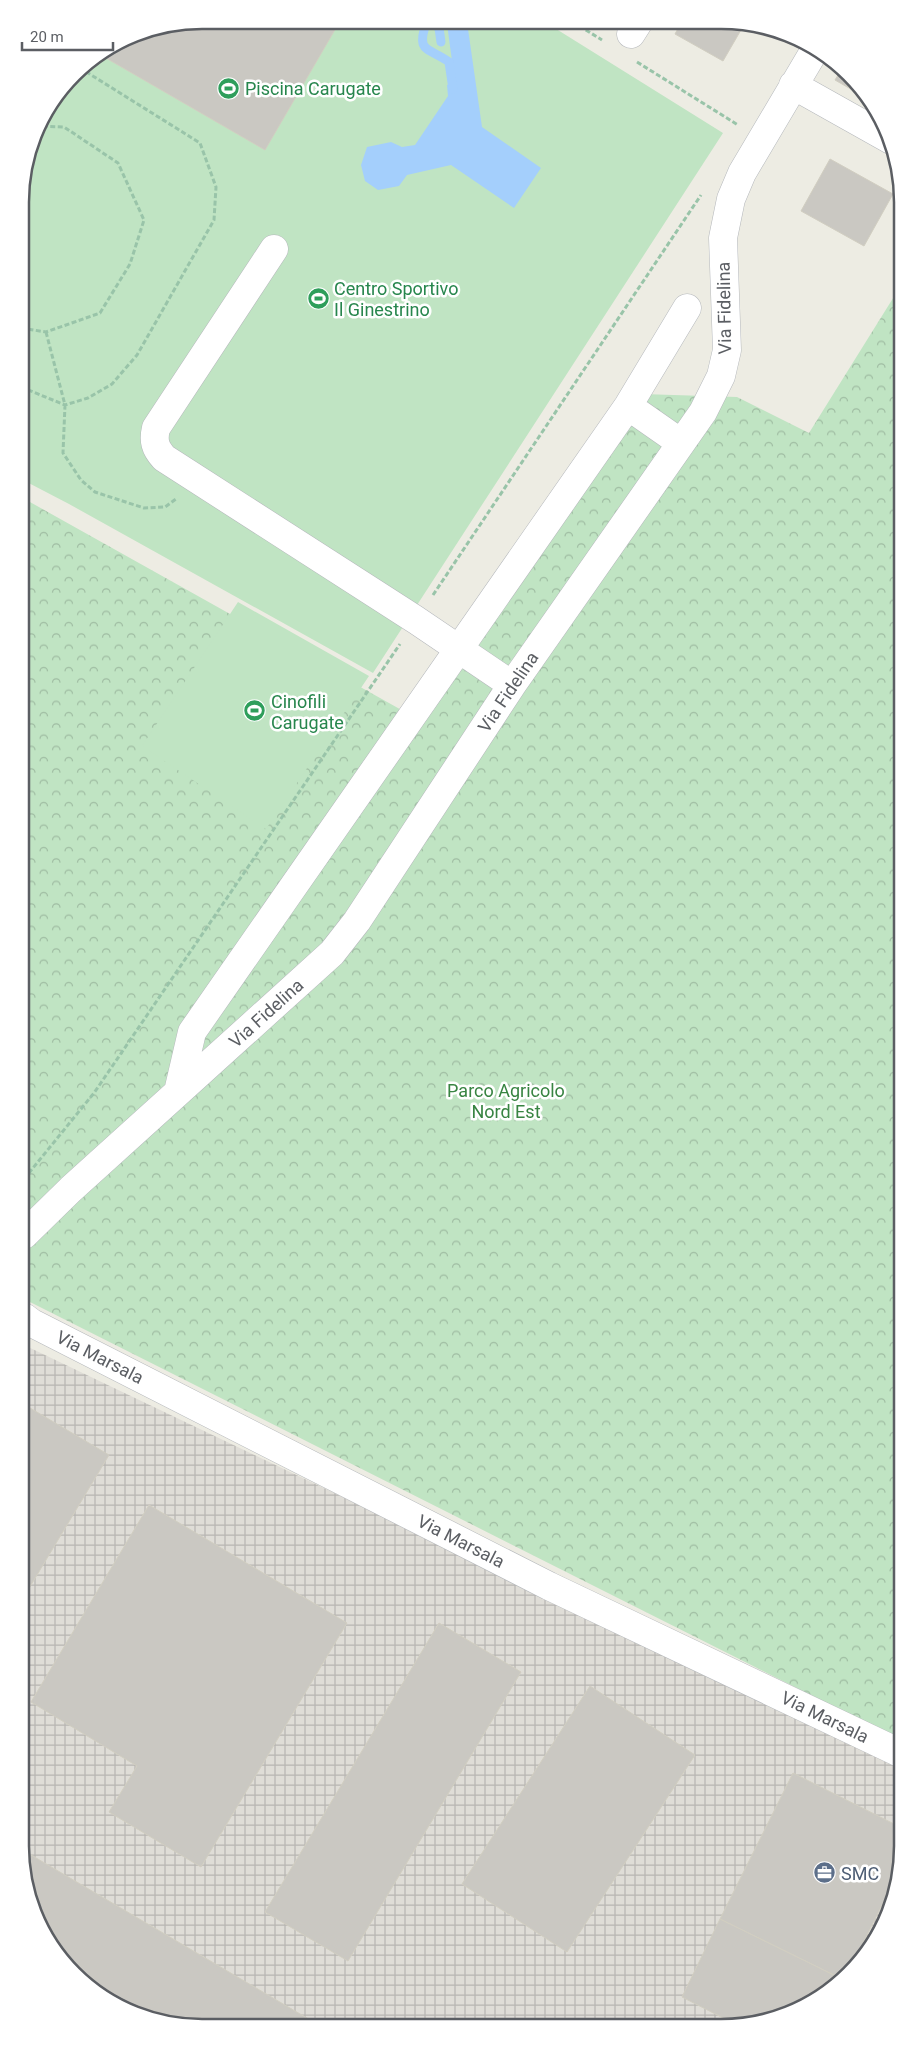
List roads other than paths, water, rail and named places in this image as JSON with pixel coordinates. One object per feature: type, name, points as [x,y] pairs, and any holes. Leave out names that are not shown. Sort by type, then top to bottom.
[{"type":"street","name":"Via Fidelina","points":[[29,1230],[71,1189],[332,954],[357,921],[512,685],[710,402],[725,364],[727,350],[723,238],[731,199],[742,173],[812,55]]},
{"type":"street","points":[[793,85],[880,134]]},
{"type":"street","points":[[274,249],[156,428],[154,439],[157,450],[164,458],[416,620],[512,685]]},
{"type":"street","points":[[178,1092],[192,1032],[628,406],[686,308]]},
{"type":"street","points":[[628,406],[682,444]]},
{"type":"street","name":"Via Marsala","points":[[29,1320],[549,1586],[894,1750]]},
{"type":"water","points":[[448,29],[468,29],[482,127],[541,168],[514,208],[451,165],[407,175],[399,186],[378,190],[365,181],[361,165],[367,147],[391,142],[402,147],[415,145],[448,96],[447,85],[455,83]]},
{"type":"waterway","points":[[425,29],[422,39],[423,44],[430,51],[449,62],[453,89]]},
{"type":"waterway","points":[[439,29],[441,42]]},
{"type":"place","name":"Piscina Carugate","points":[[229,88]]},
{"type":"place","name":"Centro Sportivo Il Ginestrino","points":[[318,298]]},
{"type":"place","name":"Cinofili Carugate","points":[[255,711]]},
{"type":"place","name":"SMC","points":[[825,1873]]},
{"type":"park label","name":"Parco Agricolo Nord Est","points":[[506,1100]]}]
